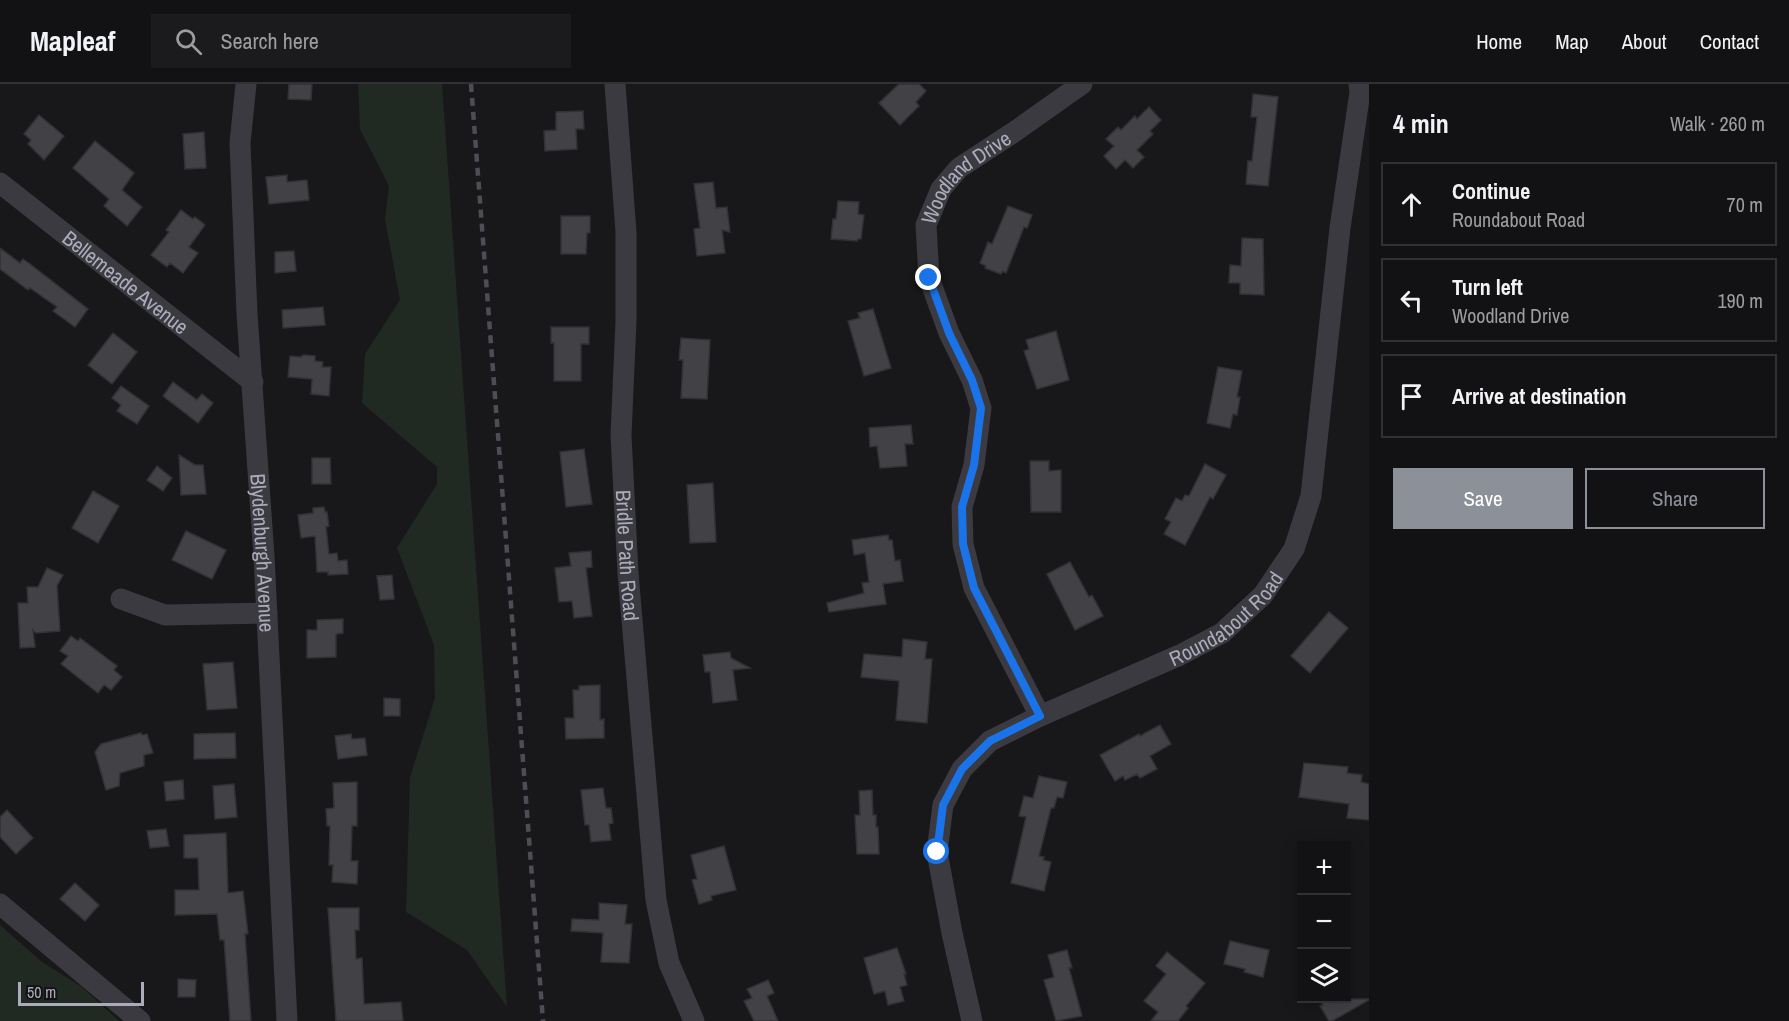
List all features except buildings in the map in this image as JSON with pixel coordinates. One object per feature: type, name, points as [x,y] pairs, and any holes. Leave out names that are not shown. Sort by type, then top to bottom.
[{"type":"street","name":"Blydenburgh Avenue","points":[[246,84],[240,143],[247,302],[267,613],[288,1021]]},
{"type":"street","name":"Bridle Path Road","points":[[615,84],[626,232],[626,321],[621,435],[629,584],[656,900],[669,963],[694,1021]]},
{"type":"street","name":"Woodland Drive","points":[[1040,716],[974,588],[963,544],[962,507],[974,465],[981,408],[972,380],[949,333],[929,278],[926,225],[941,189],[959,168],[1082,84]]},
{"type":"street","name":"Roundabout Road","points":[[972,1021],[937,852],[943,805],[962,769],[990,741],[1040,716],[1180,655],[1222,633],[1263,596],[1294,549],[1311,496],[1340,228],[1360,92],[1359,84]]},
{"type":"street","name":"Bellemeade Avenue","points":[[0,183],[253,382]]},
{"type":"street","points":[[121,599],[165,615],[267,613]]},
{"type":"street","points":[[0,904],[140,1021]]},
{"type":"shaded area","points":[[358,84],[442,84],[507,1007],[467,950],[406,912],[410,777],[435,698],[434,645],[397,548],[437,484],[437,467],[362,403],[365,354],[400,300],[385,219],[389,186],[360,129]]},
{"type":"shaded area","points":[[0,925],[42,962],[82,987],[119,1021],[0,1021]]},
{"type":"railway","points":[[471,84],[543,1021]]},
{"type":"route","points":[[929,278],[949,333],[972,380],[981,408],[974,465],[962,507],[963,544],[974,588],[1040,716],[990,741],[962,769],[943,805],[937,852]]}]
